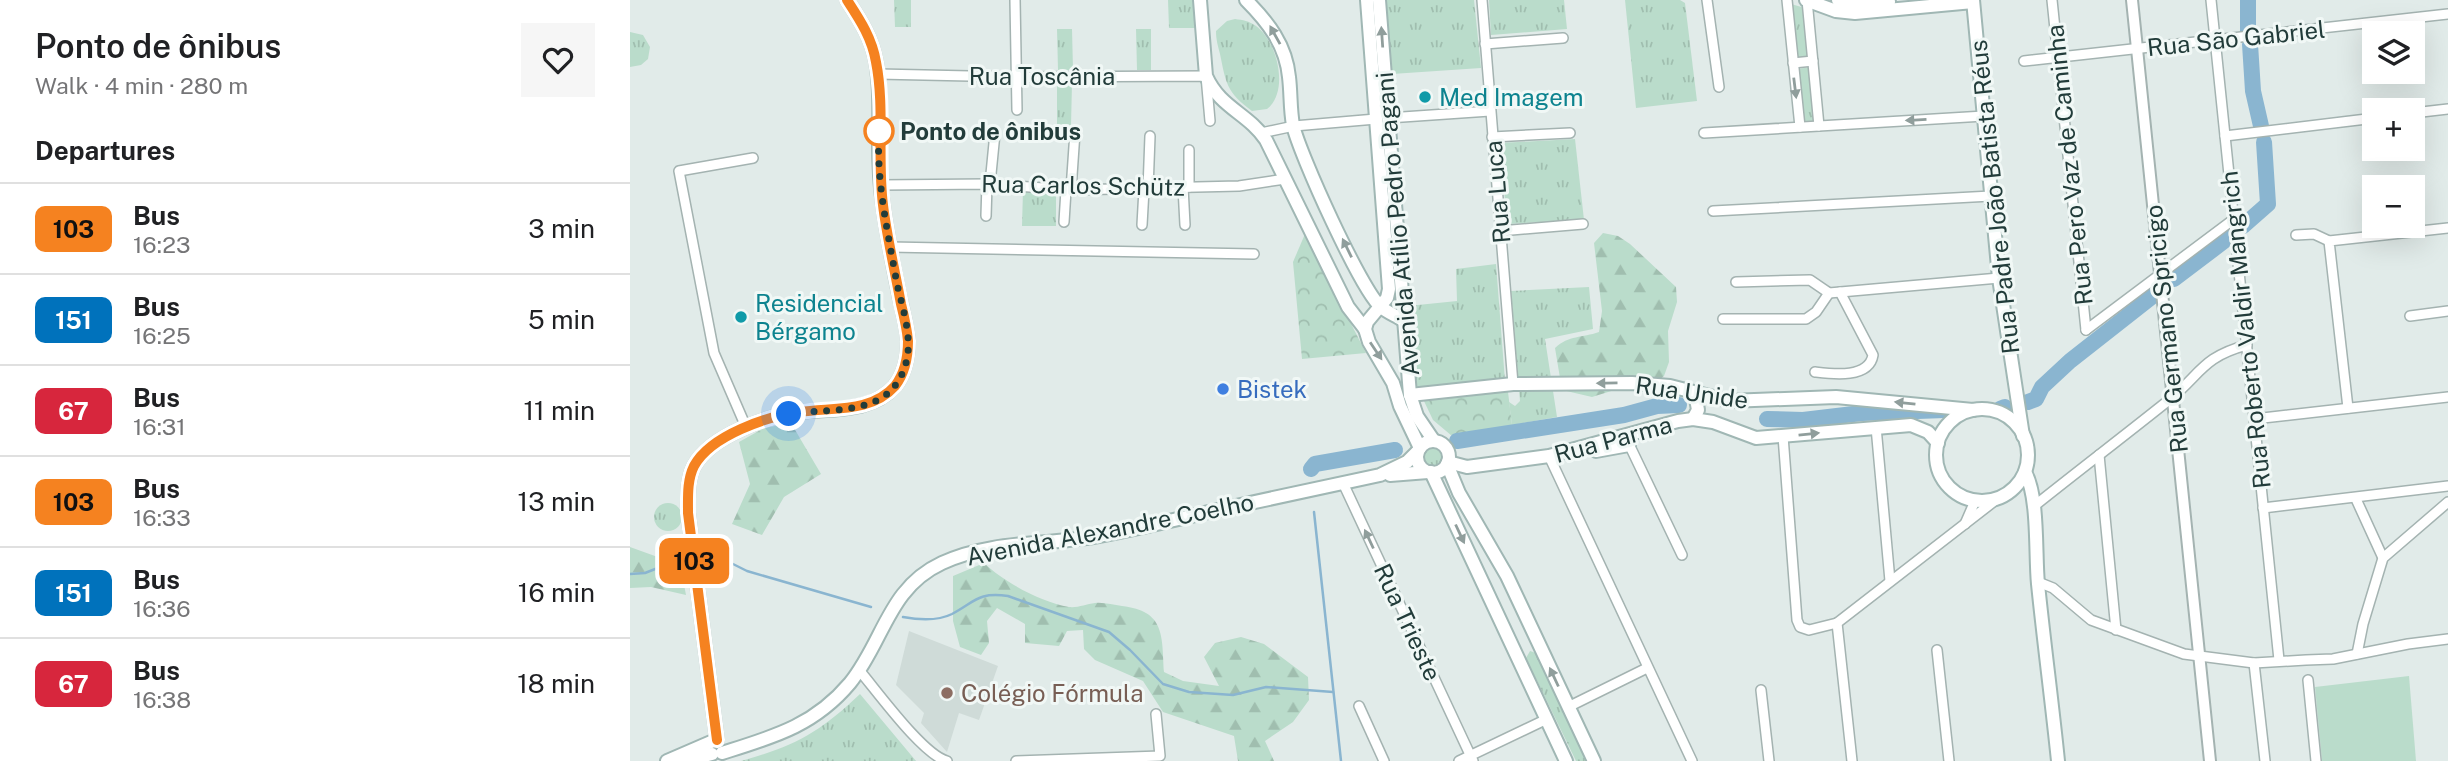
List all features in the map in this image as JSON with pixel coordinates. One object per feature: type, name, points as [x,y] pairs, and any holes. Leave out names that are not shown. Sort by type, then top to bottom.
[{"type":"main road","points":[[717,749],[688,513],[689,482],[694,466],[703,455],[724,439],[746,427],[789,414],[861,405],[884,397],[901,377],[905,366],[908,337],[881,185],[878,74],[868,35],[847,0]]},
{"type":"main road","points":[[1200,0],[1206,76],[1213,90],[1224,103],[1250,121],[1261,133],[1349,307],[1365,329]]},
{"type":"main road","points":[[1246,0],[1266,20],[1282,49],[1288,70],[1294,126],[1307,164],[1360,275],[1381,307],[1404,321]]},
{"type":"main road","name":"Avenida Atílio Pedro Pagani","points":[[1367,0],[1382,118],[1410,395],[1417,416],[1434,441]]},
{"type":"main road","name":"Avenida Atílio Pedro Pagani","points":[[1379,0],[1389,289],[1381,307],[1365,329],[1369,342],[1394,383],[1400,406],[1419,450]]},
{"type":"main road","points":[[1806,0],[1846,13],[1890,4]]},
{"type":"main road","points":[[1838,0],[1861,4],[1973,1]]},
{"type":"main road","name":"Rua Padre João Batista Réus","points":[[1973,1],[1999,278],[2023,436]]},
{"type":"main road","name":"Rua Unide","points":[[1410,395],[1513,384],[1632,383],[1670,386],[1729,401],[1836,397],[1973,410]]},
{"type":"main road","points":[[1693,419],[1698,410],[1695,393]]},
{"type":"main road","points":[[2003,415],[2017,393]]},
{"type":"main road","points":[[1719,424],[1721,406],[1729,401]]},
{"type":"main road","points":[[1973,410],[1988,410],[2003,415],[2015,424],[2023,436],[2028,456],[2025,472],[2015,487],[1997,499],[1975,501],[1953,491],[1943,479],[1937,463],[1938,443],[1951,422],[1973,410]]},
{"type":"main road","name":"Rua Parma","points":[[1447,463],[1467,467],[1567,453],[1627,440],[1693,419],[1719,424],[1756,438],[1911,425],[1928,432],[1938,443]]},
{"type":"main road","points":[[1566,761],[1430,472],[1418,461],[1419,450],[1426,442],[1443,444],[1447,450],[1447,463],[1459,493],[1507,576],[1594,761]]},
{"type":"main road","name":"Avenida Alexandre Coelho","points":[[1380,475],[1407,462],[1419,450]]},
{"type":"main road","points":[[1430,472],[1440,471],[1447,463]]},
{"type":"main road","name":"Avenida Alexandre Coelho","points":[[717,749],[753,743],[789,731],[809,720],[835,698],[859,670],[898,598],[925,573],[941,563],[980,550],[1115,533],[1380,475],[1430,472]]},
{"type":"main road","points":[[2025,472],[2033,502],[2038,582],[2059,761]]},
{"type":"main road","points":[[2015,487],[2023,489],[2033,502]]},
{"type":"main road","points":[[1483,583],[1497,585],[1507,576]]},
{"type":"main road","points":[[1518,657],[1525,648],[1541,650]]},
{"type":"main road","points":[[667,761],[717,749]]},
{"type":"main road","points":[[683,761],[717,749]]},
{"type":"street","points":[[1015,0],[1017,110]]},
{"type":"street","name":"Rua Luca","points":[[1482,0],[1513,384]]},
{"type":"street","points":[[1707,0],[1719,86]]},
{"type":"street","points":[[1787,0],[1800,127]]},
{"type":"street","points":[[1806,0],[1819,126]]},
{"type":"street","name":"Rua Pero Vaz de Caminha","points":[[2052,0],[2086,330],[2160,275]]},
{"type":"street","name":"Rua Germano Spricigo","points":[[2132,0],[2210,761]]},
{"type":"street","name":"Rua Roberto Valdir Mangrich","points":[[2211,0],[2279,660]]},
{"type":"street","name":"Rua São Gabriel","points":[[2024,61],[2448,14]]},
{"type":"street","points":[[1485,44],[1563,38]]},
{"type":"street","points":[[1793,63],[1813,61]]},
{"type":"street","name":"Rua Toscânia","points":[[878,74],[1016,77],[1206,76]]},
{"type":"street","points":[[1206,76],[1210,121]]},
{"type":"street","points":[[2425,112],[2448,109]]},
{"type":"street","points":[[1261,133],[1294,126],[1490,111]]},
{"type":"street","points":[[1704,133],[1984,116]]},
{"type":"street","points":[[2225,136],[2362,120]]},
{"type":"street","points":[[1064,222],[1075,132]]},
{"type":"street","points":[[1492,137],[1570,132]]},
{"type":"street","points":[[986,216],[995,133]]},
{"type":"street","points":[[1142,225],[1150,136]]},
{"type":"street","points":[[1185,225],[1189,150]]},
{"type":"street","points":[[746,427],[713,353],[679,171],[753,158]]},
{"type":"street","name":"Rua Carlos Schütz","points":[[881,185],[989,184],[1069,190],[1146,189],[1240,186],[1285,179]]},
{"type":"street","points":[[1713,211],[1991,196]]},
{"type":"street","points":[[2160,275],[2234,219]]},
{"type":"street","points":[[1500,231],[1583,224]]},
{"type":"street","points":[[2296,235],[2314,234],[2329,241],[2448,228]]},
{"type":"street","points":[[2329,241],[2348,408]]},
{"type":"street","points":[[890,247],[1254,254]]},
{"type":"street","points":[[1736,282],[1810,280],[1829,293],[1999,278]]},
{"type":"street","points":[[1815,372],[1848,373],[1869,365],[1872,361],[1872,355],[1840,292]]},
{"type":"street","points":[[1723,319],[1806,319],[1816,312],[1829,293]]},
{"type":"street","points":[[2410,316],[2448,311]]},
{"type":"street","points":[[2033,502],[2173,397],[2209,360],[2233,348],[2246,345]]},
{"type":"street","points":[[2254,419],[2448,397]]},
{"type":"street","points":[[1876,427],[1890,581]]},
{"type":"street","points":[[1783,436],[1797,620],[1800,627],[1809,630],[1837,623],[1997,499]]},
{"type":"street","points":[[1627,440],[1682,555]]},
{"type":"street","points":[[2099,455],[2116,630]]},
{"type":"street","points":[[1549,456],[1692,761]]},
{"type":"street","name":"Rua Trieste","points":[[1343,483],[1471,758]]},
{"type":"street","points":[[2263,508],[2448,486]]},
{"type":"street","points":[[2356,499],[2384,558]]},
{"type":"street","points":[[1965,526],[1975,501]]},
{"type":"street","points":[[2357,654],[2384,558],[2448,502]]},
{"type":"street","points":[[2038,582],[2053,588],[2091,620],[2184,654],[2200,657],[2254,663],[2333,659],[2448,639]]},
{"type":"street","points":[[1837,623],[1852,761]]},
{"type":"street","points":[[1937,650],[1949,761]]},
{"type":"street","points":[[2254,663],[2265,761]]},
{"type":"street","points":[[1568,707],[1647,668]]},
{"type":"street","points":[[859,670],[926,749],[947,761]]},
{"type":"street","points":[[2308,680],[2316,761]]},
{"type":"street","points":[[1761,690],[1769,761]]},
{"type":"street","points":[[1359,706],[1384,761]]},
{"type":"street","points":[[1016,761],[1160,756],[1156,714]]},
{"type":"street","points":[[1459,761],[1471,758],[1547,719]]},
{"type":"shaded area","name":"Colégio Fórmula","points":[[909,631],[998,666],[979,720],[959,713],[947,752],[921,723],[924,713],[896,685]]},
{"type":"green space","points":[[894,0],[911,0],[911,27],[895,27]]},
{"type":"green space","points":[[1168,0],[1194,0],[1195,28],[1169,28]]},
{"type":"green space","points":[[1386,0],[1474,0],[1481,68],[1392,74]]},
{"type":"green space","points":[[1489,0],[1564,0],[1567,29],[1491,35]]},
{"type":"green space","points":[[1625,0],[1680,0],[1685,3],[1697,101],[1636,108]]},
{"type":"green space","points":[[1791,4],[1805,8],[1810,57],[1796,58]]},
{"type":"green space","points":[[1235,19],[1256,26],[1275,54],[1278,91],[1267,109],[1252,111],[1237,98],[1226,80],[1216,31],[1227,21]]},
{"type":"green space","points":[[1057,29],[1072,29],[1073,70],[1058,70]]},
{"type":"green space","points":[[1136,29],[1151,29],[1151,70],[1137,70]]},
{"type":"green space","points":[[630,32],[643,35],[650,47],[648,59],[641,65],[630,67]]},
{"type":"green space","points":[[1811,67],[1816,122],[1803,124],[1797,69]]},
{"type":"green space","points":[[1057,83],[1072,83],[1071,126],[1057,126]]},
{"type":"green space","points":[[1575,139],[1584,220],[1507,224],[1500,143]]},
{"type":"green space","points":[[1023,190],[1056,192],[1056,226],[1022,226]]},
{"type":"green space","points":[[1603,233],[1618,236],[1630,244],[1676,287],[1677,302],[1668,331],[1669,362],[1664,376],[1652,386],[1621,388],[1592,397],[1562,390],[1555,348],[1571,339],[1599,332],[1602,311],[1594,243]]},
{"type":"green space","points":[[1305,234],[1366,353],[1302,359],[1293,262]]},
{"type":"green space","points":[[1496,264],[1505,381],[1415,387],[1408,306],[1457,301],[1456,269]]},
{"type":"green space","points":[[1589,287],[1593,329],[1545,339],[1557,417],[1512,425],[1509,402],[1515,406],[1520,401],[1511,291]]},
{"type":"green space","points":[[1508,392],[1512,425],[1452,436],[1433,420],[1423,399]]},
{"type":"green space","points":[[791,423],[821,474],[784,497],[762,535],[732,524],[750,484],[739,442],[764,428]]},
{"type":"green space","points":[[1433,445],[1441,448],[1444,456],[1441,464],[1433,467],[1425,464],[1422,456],[1425,448]]},
{"type":"green space","points":[[668,503],[678,507],[682,517],[678,527],[668,531],[658,527],[654,517],[658,507]]},
{"type":"green space","points":[[630,547],[666,560],[682,574],[686,595],[651,587],[630,588]]},
{"type":"green space","points":[[984,563],[1002,577],[1047,601],[1072,607],[1102,603],[1146,613],[1154,619],[1161,636],[1164,672],[1183,681],[1219,686],[1204,657],[1215,643],[1241,637],[1264,644],[1308,677],[1309,700],[1293,722],[1265,741],[1274,761],[1238,761],[1234,736],[1163,712],[1143,681],[1095,660],[1084,649],[1083,630],[1067,631],[1059,646],[1025,643],[1025,624],[997,608],[987,621],[989,643],[981,655],[960,647],[953,621],[953,576]]},
{"type":"green space","points":[[1530,651],[1536,653],[1588,761],[1576,761],[1526,658]]},
{"type":"green space","points":[[2409,676],[2416,761],[2322,761],[2315,687]]},
{"type":"green space","points":[[860,694],[916,761],[741,761],[777,750],[805,736],[832,719]]},
{"type":"waterway","points":[[2248,0],[2248,31]]},
{"type":"waterway","points":[[2250,44],[2253,91],[2261,126]]},
{"type":"waterway","points":[[2243,226],[2268,204],[2264,142]]},
{"type":"waterway","points":[[2174,279],[2228,238]]},
{"type":"waterway","points":[[2028,402],[2036,399],[2042,387],[2070,361],[2154,295]]},
{"type":"waterway","points":[[1457,441],[1624,415],[1657,406],[1679,405]]},
{"type":"waterway","points":[[2000,409],[2005,407]]},
{"type":"waterway","points":[[1767,419],[1803,420],[1862,413],[1945,410]]},
{"type":"waterway","points":[[1311,469],[1315,464],[1395,450]]},
{"type":"waterway","points":[[1314,512],[1341,761]]},
{"type":"waterway","points":[[704,556],[725,560],[747,571],[871,607]]},
{"type":"waterway","points":[[630,574],[645,573],[673,562]]},
{"type":"waterway","points":[[903,617],[941,618],[983,597],[1008,596],[1109,632],[1163,684],[1189,692],[1233,695],[1266,687],[1333,692]]},
{"type":"bus line","name":"103","points":[[717,740],[688,513],[689,482],[694,466],[703,455],[724,439],[759,421],[802,411],[848,408],[884,397],[901,377],[908,352],[908,337],[886,225],[880,179],[879,86],[876,60],[863,24],[847,0]]},
{"type":"place","name":"Med Imagem","points":[[1425,97]]},
{"type":"place","name":"Ponto de ônibus","points":[[879,131]]},
{"type":"place","name":"Residencial Bérgamo","points":[[741,317]]},
{"type":"place","name":"Bistek","points":[[1223,389]]},
{"type":"place","name":"Colégio Fórmula","points":[[947,693]]},
{"type":"route","points":[[789,414],[848,408],[872,402],[884,397],[901,377],[905,366],[908,337],[883,204],[879,131]]}]
